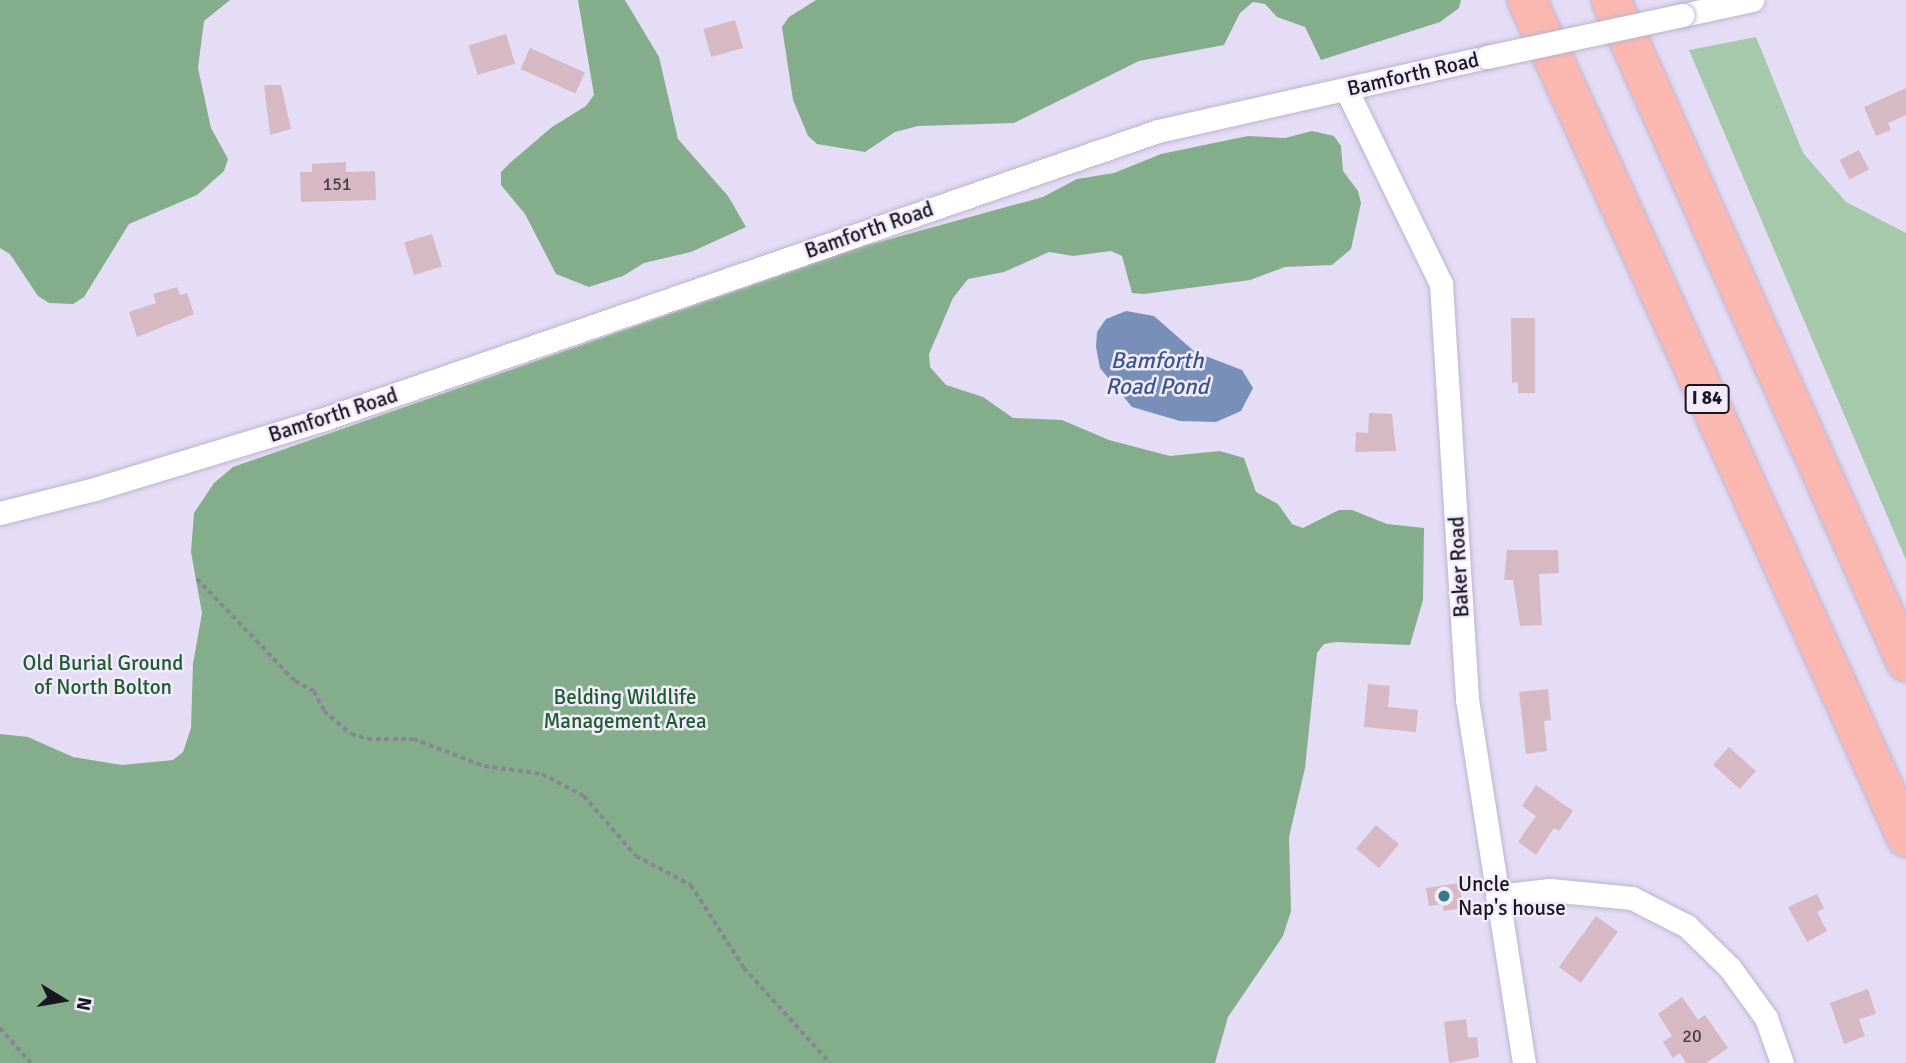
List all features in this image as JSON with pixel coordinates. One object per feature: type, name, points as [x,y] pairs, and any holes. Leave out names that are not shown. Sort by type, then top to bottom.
[{"type":"highway","name":"I 84","points":[[1527,0],[1906,837]]},
{"type":"highway","points":[[1611,0],[1906,662]]},
{"type":"street","name":"Bamforth Road","points":[[0,513],[95,489],[321,420],[1158,131],[1752,0]]},
{"type":"street","name":"Baker Road","points":[[1346,89],[1441,284],[1467,699],[1524,1063]]},
{"type":"street","points":[[1497,896],[1550,890],[1632,898],[1687,926],[1730,968],[1766,1018],[1782,1063]]},
{"type":"path","points":[[197,579],[295,681],[314,691],[324,711],[351,734],[367,739],[413,739],[484,766],[542,774],[584,796],[636,856],[691,885],[744,968],[830,1063]]},
{"type":"path","points":[[0,1028],[31,1063]]},
{"type":"green space","points":[[0,0],[230,0],[204,21],[198,68],[211,128],[228,159],[224,171],[197,195],[129,224],[84,297],[73,304],[49,303],[38,296],[10,254],[0,248]]},
{"type":"green space","points":[[578,0],[625,0],[659,57],[678,139],[728,196],[746,227],[691,252],[644,263],[623,276],[589,287],[556,274],[525,214],[501,185],[501,172],[511,162],[552,127],[586,106],[594,95]]},
{"type":"green space","points":[[816,0],[1461,0],[1459,8],[1440,22],[1321,60],[1305,27],[1277,17],[1265,4],[1253,2],[1240,13],[1224,45],[1139,61],[1014,123],[918,126],[895,132],[865,152],[817,144],[808,136],[793,100],[782,27],[789,17]]},
{"type":"green space","points":[[1756,37],[1803,153],[1846,202],[1906,233],[1906,560],[1689,50]]},
{"type":"green space","name":"Belding Wildlife Management Area","points":[[1312,131],[1334,136],[1341,146],[1343,171],[1358,191],[1361,203],[1351,249],[1332,265],[1285,267],[1250,280],[1144,294],[1132,293],[1122,256],[1111,251],[1073,256],[1049,252],[1004,272],[968,279],[953,298],[929,354],[930,367],[946,385],[983,397],[1013,418],[1062,420],[1109,440],[1170,456],[1220,451],[1244,458],[1256,492],[1278,504],[1292,524],[1303,528],[1339,510],[1352,510],[1387,524],[1424,528],[1423,600],[1410,645],[1336,642],[1324,644],[1317,653],[1305,768],[1289,837],[1291,911],[1283,936],[1228,1017],[1215,1063],[0,1063],[0,734],[28,737],[73,757],[122,765],[173,760],[183,752],[191,728],[193,664],[202,613],[191,552],[194,513],[214,483],[233,467],[861,247],[1043,197],[1077,179],[1114,173],[1161,154],[1248,136],[1285,138]]},
{"type":"water","name":"Bamforth Road Pond","points":[[1126,311],[1154,316],[1195,352],[1242,370],[1253,388],[1241,411],[1216,422],[1180,421],[1132,407],[1100,368],[1096,347],[1097,332],[1106,319]]},
{"type":"building","points":[[735,20],[743,48],[711,57],[703,29]]},
{"type":"building","points":[[506,34],[515,64],[478,75],[469,45]]},
{"type":"building","points":[[530,48],[585,72],[575,93],[521,69]]},
{"type":"building","points":[[264,85],[281,85],[291,129],[270,135]]},
{"type":"building","points":[[1906,88],[1906,115],[1888,123],[1891,130],[1876,136],[1864,107]]},
{"type":"building","points":[[1859,150],[1869,170],[1849,180],[1839,160]]},
{"type":"building","points":[[346,162],[346,172],[375,171],[376,200],[301,202],[300,172],[312,172],[312,164]]},
{"type":"building","points":[[432,234],[442,267],[414,275],[404,242]]},
{"type":"building","points":[[177,287],[180,295],[187,293],[194,314],[137,337],[129,312],[156,303],[153,294]]},
{"type":"building","points":[[1511,318],[1535,318],[1535,393],[1518,393],[1518,382],[1512,383]]},
{"type":"building","points":[[1369,413],[1392,414],[1396,451],[1355,452],[1356,432],[1368,433]]},
{"type":"building","points":[[1507,550],[1558,550],[1559,573],[1539,574],[1542,625],[1520,626],[1513,580],[1504,580]]},
{"type":"building","points":[[1368,684],[1390,686],[1388,707],[1418,710],[1416,732],[1364,727]]},
{"type":"building","points":[[1548,689],[1551,720],[1544,721],[1547,751],[1526,754],[1519,692]]},
{"type":"building","points":[[1729,747],[1756,771],[1740,789],[1713,765]]},
{"type":"building","points":[[1536,785],[1573,811],[1559,831],[1554,828],[1536,855],[1518,842],[1536,816],[1522,806]]},
{"type":"building","points":[[1376,825],[1399,844],[1379,868],[1356,849]]},
{"type":"building","name":"Uncle Nap's house","points":[[1459,883],[1463,908],[1444,911],[1442,904],[1429,906],[1426,888]]},
{"type":"building","points":[[1817,894],[1824,908],[1817,912],[1827,931],[1807,942],[1788,907]]},
{"type":"building","points":[[1596,916],[1618,932],[1581,983],[1559,967]]},
{"type":"building","points":[[1868,989],[1876,1014],[1859,1019],[1865,1036],[1844,1044],[1830,1003]]},
{"type":"building","points":[[1682,997],[1698,1020],[1705,1015],[1728,1048],[1706,1063],[1686,1063],[1680,1053],[1673,1058],[1663,1042],[1672,1036],[1658,1014]]},
{"type":"building","points":[[1466,1019],[1468,1038],[1477,1037],[1479,1057],[1449,1063],[1444,1022]]},
{"type":"place","name":"Uncle Nap's house","points":[[1444,896]]},
{"type":"park label","name":"Old Burial Ground of North Bolton","points":[[103,675]]}]
